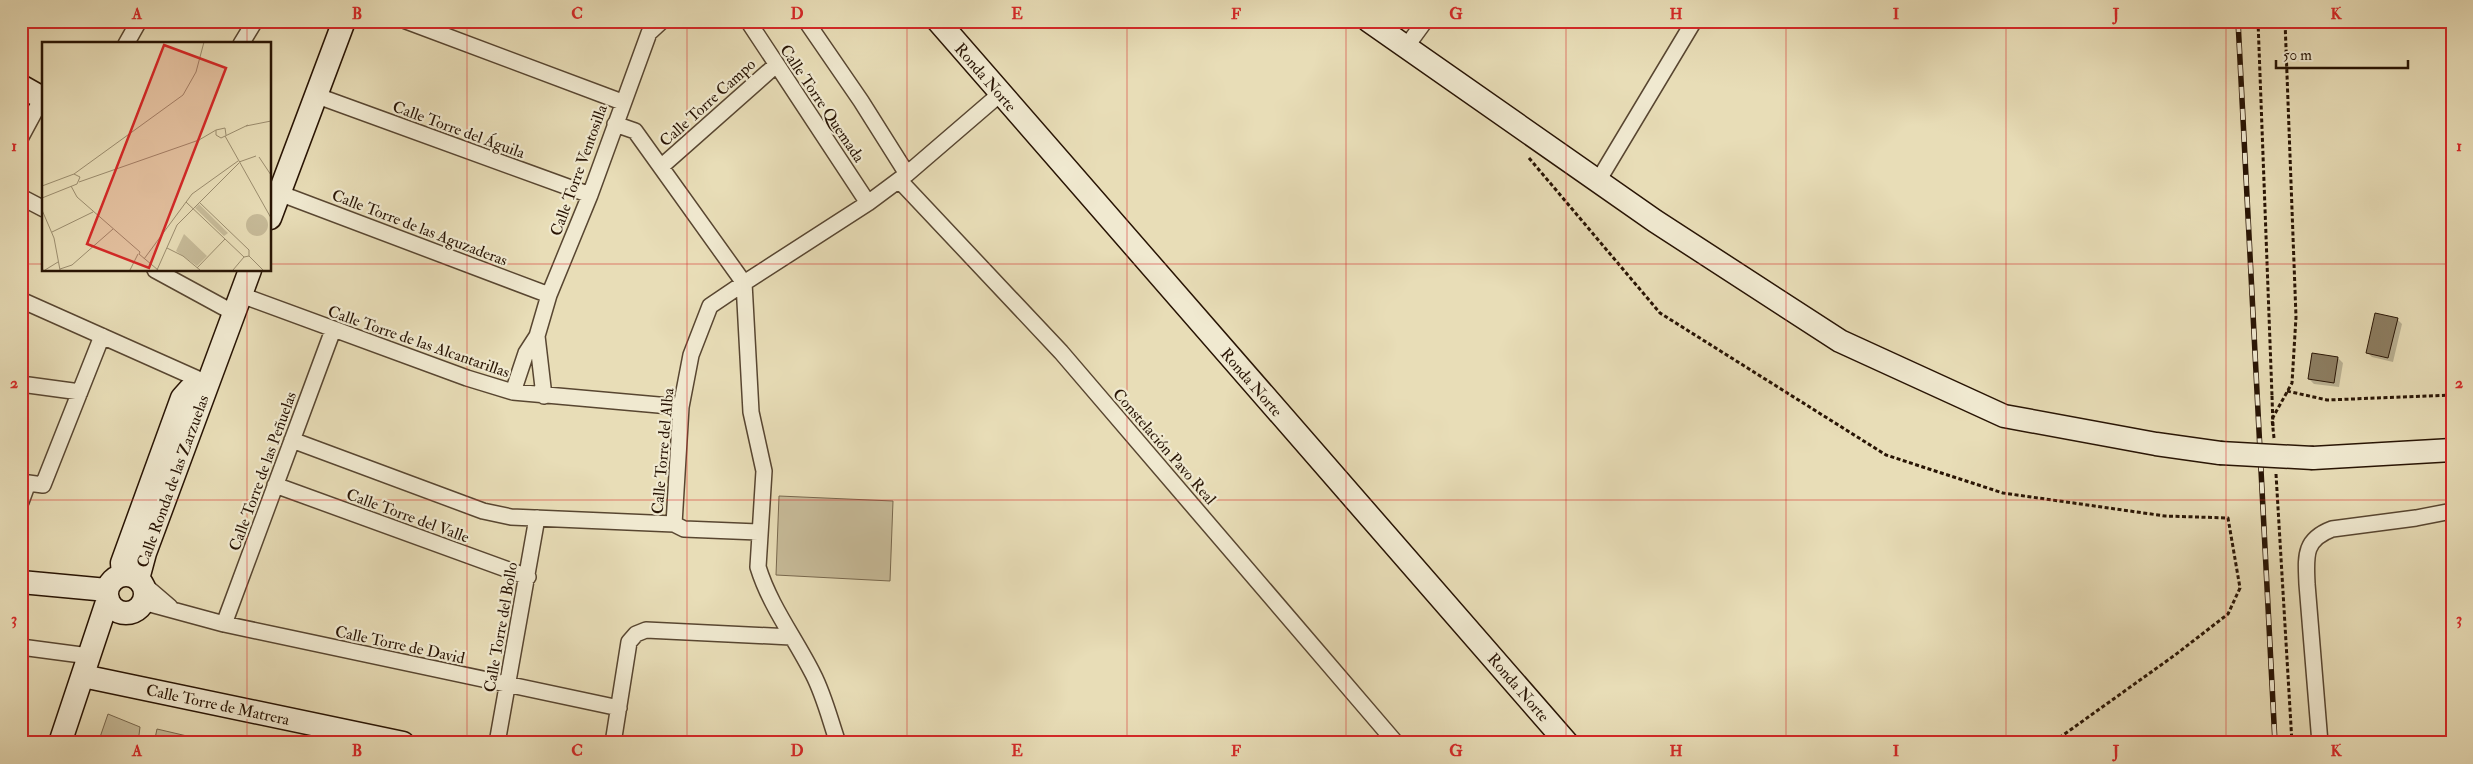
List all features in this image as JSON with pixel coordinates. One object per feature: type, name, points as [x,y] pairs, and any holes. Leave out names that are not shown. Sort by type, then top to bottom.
[{"type":"street","points":[[242,42],[255,21]]},
{"type":"street","points":[[271,215],[344,21]]},
{"type":"street","points":[[406,21],[622,102]]},
{"type":"street","name":"Calle Torre Ventosilla","points":[[513,392],[526,353],[537,336],[549,295],[590,195],[622,102],[649,33],[661,21]]},
{"type":"street","name":"Calle Torre Quemada","points":[[748,21],[868,204]]},
{"type":"street","name":"Calle Torre Quemada","points":[[806,21],[861,102],[903,177]]},
{"type":"street","name":"Ronda Norte","points":[[938,21],[1567,743]]},
{"type":"street","points":[[1369,21],[1655,221],[1840,341],[2004,416],[2156,444],[2220,453],[2313,458],[2452,450]]},
{"type":"street","points":[[1406,48],[1424,21]]},
{"type":"street","points":[[1598,181],[1694,21]]},
{"type":"street","name":"Calle Torre Campo","points":[[662,166],[776,65]]},
{"type":"street","points":[[21,86],[42,97]]},
{"type":"street","name":"Calle Torre del Alba","points":[[674,524],[681,407],[691,355],[710,306],[868,204],[903,177],[1000,94]]},
{"type":"street","name":"Calle Torre del Águila","points":[[316,95],[590,195]]},
{"type":"street","points":[[21,137],[42,100]]},
{"type":"street","points":[[615,124],[635,131],[662,166],[744,283],[751,412],[764,471],[758,532],[758,567],[762,582],[813,674],[838,743]]},
{"type":"street","name":"Constelación Pavo Real","points":[[903,177],[1061,352],[1396,743]]},
{"type":"street","name":"Calle Torre de las Aguzaderas","points":[[279,193],[549,295]]},
{"type":"street","points":[[21,197],[42,208]]},
{"type":"street","name":"Calle Torre de las Alcantarillas","points":[[157,271],[237,304],[332,330],[467,378],[513,392],[681,407]]},
{"type":"street","points":[[208,383],[250,271]]},
{"type":"street","name":"Calle Ronda de las Zarzuelas","points":[[21,300],[208,383]]},
{"type":"street","name":"Calle Torre de las Peñuelas","points":[[224,624],[332,330]]},
{"type":"street","points":[[21,502],[80,392],[102,336]]},
{"type":"street","name":"Calle Torre Ventosilla","points":[[537,336],[544,396]]},
{"type":"street","name":"Calle Ronda de las Zarzuelas","points":[[136,585],[122,562],[182,398],[190,389],[208,383]]},
{"type":"street","points":[[21,384],[80,392]]},
{"type":"street","name":"Calle Torre del Valle","points":[[292,440],[483,510],[511,517],[674,524],[684,529],[758,532]]},
{"type":"street","name":"Calle Torre del Valle","points":[[276,485],[528,577]]},
{"type":"street","points":[[2320,743],[2307,584],[2306,562],[2309,544],[2319,533],[2332,529],[2416,518],[2452,511]]},
{"type":"street","name":"Calle Torre del Bollo","points":[[497,743],[537,518]]},
{"type":"street","points":[[21,582],[112,601],[136,610],[136,585],[112,581],[112,601],[86,667],[60,743]]},
{"type":"street","name":"Calle Torre de David","points":[[136,585],[175,611],[224,624],[619,708]]},
{"type":"street","points":[[613,743],[629,642],[636,634],[646,630],[791,637]]},
{"type":"street","points":[[21,647],[86,667]]},
{"type":"street","name":"Calle Torre de Matrera","points":[[86,667],[403,743]]},
{"type":"path","points":[[2258,21],[2274,446]]},
{"type":"path","points":[[2273,426],[2272,419],[2292,382],[2296,317],[2285,21]]},
{"type":"path","points":[[1528,158],[1660,313],[1886,455],[2003,493],[2165,516],[2228,518],[2240,588],[2228,614],[2052,743]]},
{"type":"path","points":[[2287,391],[2327,400],[2452,395]]},
{"type":"path","points":[[2275,466],[2292,743]]},
{"type":"shaded area","points":[[779,496],[893,501],[890,581],[776,575]]},
{"type":"shaded area","points":[[108,714],[140,727],[138,743],[98,743]]},
{"type":"shaded area","points":[[157,729],[217,743],[154,743]]},
{"type":"building","points":[[2375,313],[2398,318],[2388,358],[2366,353]]},
{"type":"building","points":[[2312,353],[2338,357],[2334,383],[2308,379]]},
{"type":"railway","points":[[2238,21],[2275,743]]}]
